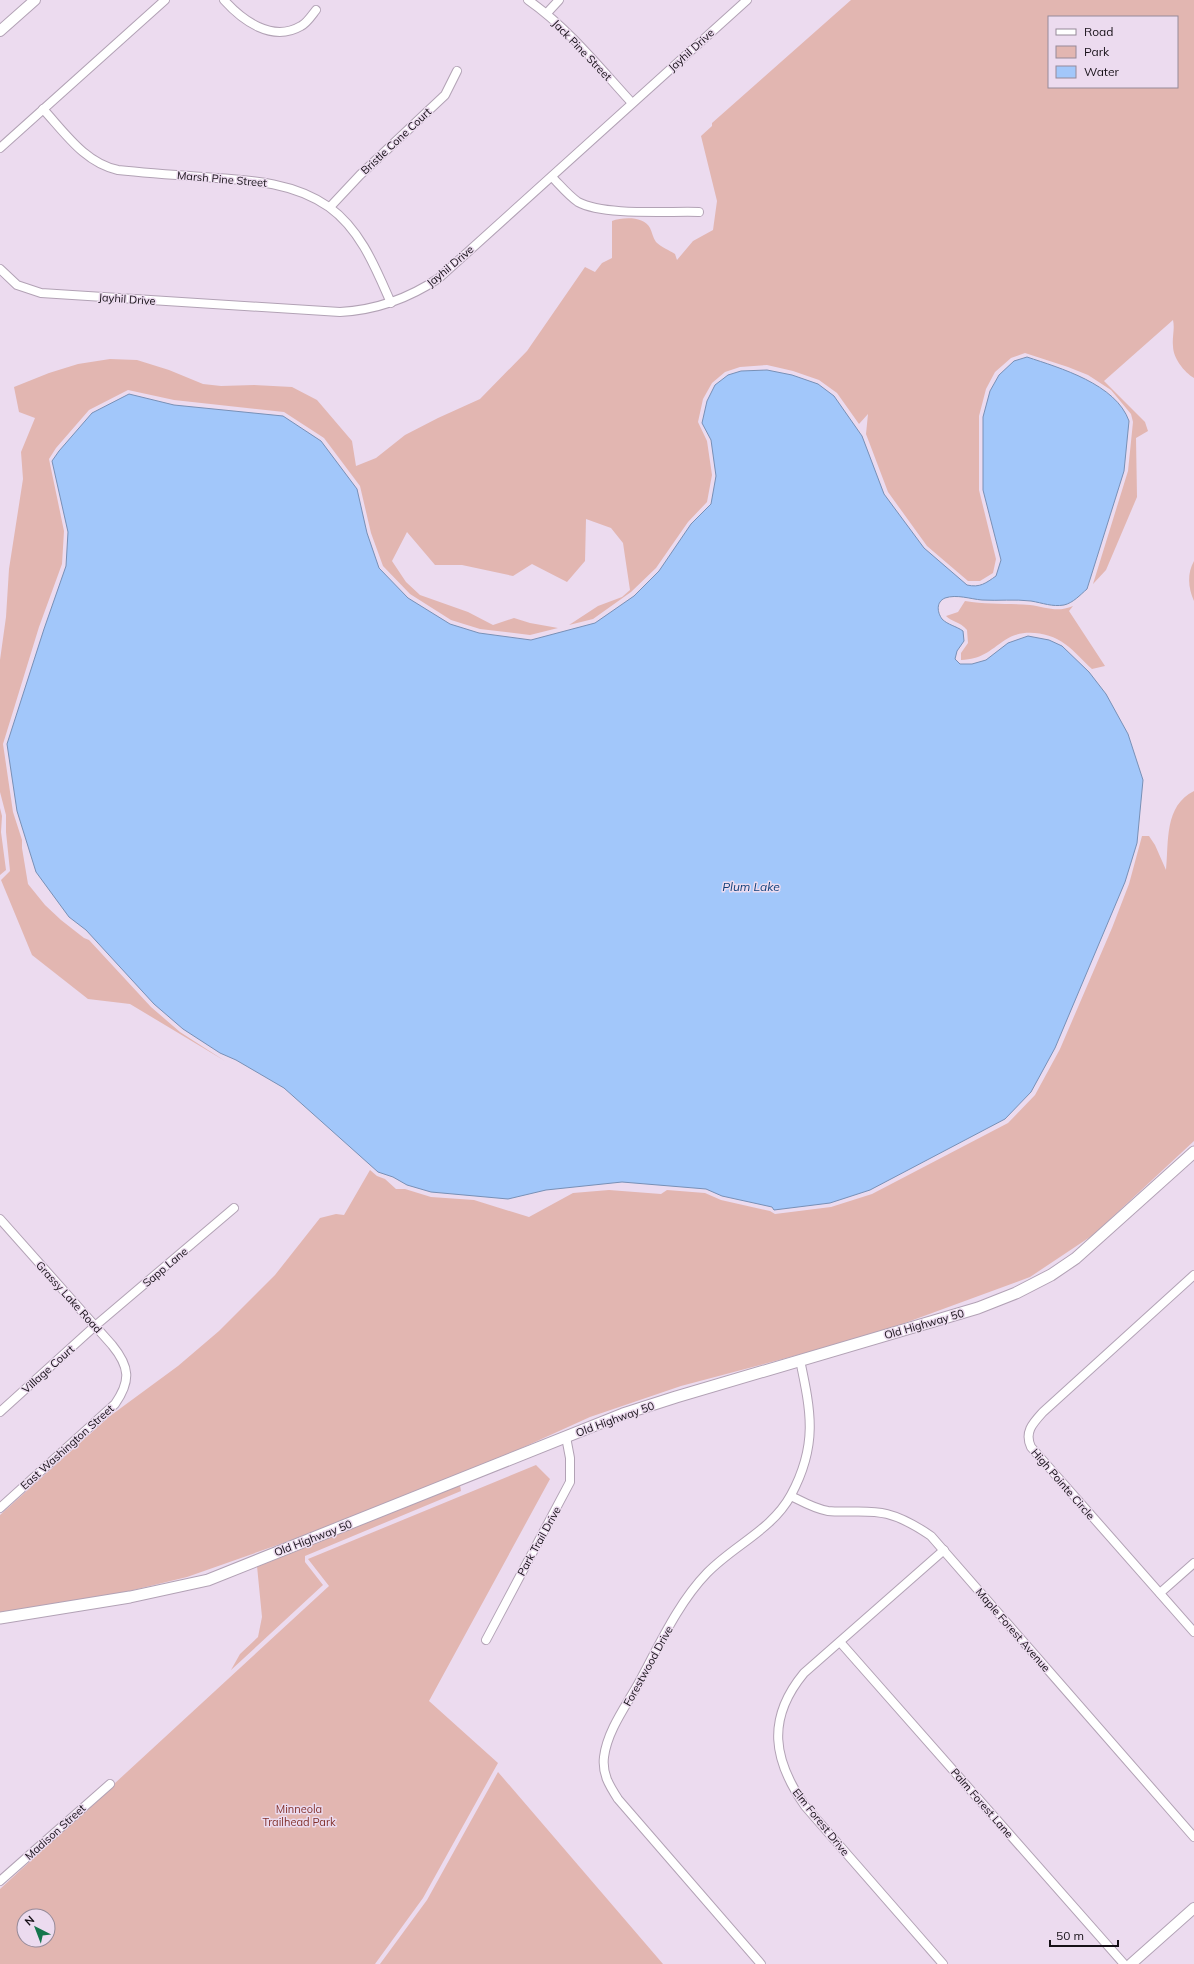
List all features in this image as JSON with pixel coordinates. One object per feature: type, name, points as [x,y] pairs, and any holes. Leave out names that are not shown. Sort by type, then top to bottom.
[{"type":"main road","name":"Old Highway 50","points":[[0,1618],[130,1597],[208,1580],[623,1414],[676,1396],[978,1308],[1016,1293],[1051,1275],[1076,1258],[1099,1239],[1194,1152]]},
{"type":"street","points":[[0,32],[35,0]]},
{"type":"street","points":[[0,148],[165,0]]},
{"type":"street","points":[[224,0],[245,21],[255,26],[273,30],[291,30],[302,26],[316,10]]},
{"type":"street","name":"Jack Pine Street","points":[[528,0],[547,13],[632,103]]},
{"type":"street","points":[[547,13],[559,0]]},
{"type":"street","name":"Jayhil Drive","points":[[0,269],[18,284],[41,293],[329,312],[360,311],[391,303],[417,292],[439,278],[747,0]]},
{"type":"street","name":"Bristle Cone Court","points":[[330,207],[360,175],[445,95],[457,71]]},
{"type":"street","name":"Marsh Pine Street","points":[[43,109],[88,157],[106,168],[259,181],[295,190],[330,207],[347,225],[364,247],[391,303]]},
{"type":"street","points":[[552,177],[577,201],[599,209],[699,212]]},
{"type":"street","name":"Sapp Lane","points":[[96,1326],[234,1208]]},
{"type":"street","name":"Grassy Lake Road","points":[[0,1219],[120,1354],[126,1366],[126,1380]]},
{"type":"street","name":"High Pointe Circle","points":[[1194,1275],[1043,1412],[1034,1422],[1028,1435],[1030,1447],[1194,1632]]},
{"type":"street","name":"Village Court","points":[[0,1412],[96,1326]]},
{"type":"street","name":"Forestwood Drive","points":[[761,1964],[618,1799],[605,1776],[604,1761],[607,1745],[615,1726],[667,1631],[697,1584],[726,1556],[755,1535],[772,1520],[791,1496],[806,1459],[811,1424],[810,1410],[800,1360]]},
{"type":"street","name":"East Washington Street","points":[[0,1508],[115,1404],[123,1392],[126,1380]]},
{"type":"street","name":"Park Trail Drive","points":[[486,1640],[567,1488],[571,1474],[566,1437]]},
{"type":"street","name":"Maple Forest Avenue","points":[[791,1496],[828,1511],[870,1511],[887,1514],[921,1529],[931,1536],[1194,1837]]},
{"type":"street","name":"Elm Forest Drive","points":[[943,1964],[805,1806],[791,1787],[784,1771],[779,1750],[779,1726],[788,1697],[804,1673],[944,1550]]},
{"type":"street","points":[[1160,1593],[1194,1563]]},
{"type":"street","name":"Palm Forest Lane","points":[[840,1642],[1124,1964]]},
{"type":"street","name":"Madison Street","points":[[0,1881],[110,1784]]},
{"type":"street","points":[[1131,1964],[1194,1908]]},
{"type":"green space","points":[[851,0],[1194,0],[1194,378],[1186,372],[1177,360],[1173,351],[1173,320],[1104,381],[1145,422],[1148,431],[1136,438],[1137,497],[1106,570],[1093,584],[1128,471],[1133,422],[1131,414],[1111,390],[1088,375],[1025,353],[1011,358],[995,372],[986,389],[979,416],[979,490],[996,559],[993,573],[980,581],[968,581],[927,546],[888,492],[866,434],[868,414],[859,424],[837,393],[819,380],[793,371],[767,365],[740,367],[725,372],[712,383],[703,399],[698,422],[707,441],[712,475],[707,502],[688,522],[656,568],[631,592],[593,619],[569,625],[598,606],[622,597],[630,590],[623,543],[611,528],[586,519],[585,561],[567,582],[532,564],[513,576],[462,565],[435,565],[407,532],[392,561],[406,582],[420,595],[468,612],[493,625],[514,618],[530,623],[558,628],[530,635],[480,629],[451,620],[410,594],[383,566],[371,533],[360,486],[324,438],[284,412],[174,400],[128,390],[89,410],[56,448],[49,459],[64,531],[62,564],[39,627],[3,744],[13,812],[22,840],[28,884],[45,905],[61,920],[84,938],[89,940],[151,1007],[180,1032],[225,1061],[130,1004],[88,999],[32,955],[1,880],[10,871],[6,832],[6,815],[0,792],[0,660],[6,617],[9,569],[23,479],[21,452],[35,418],[19,412],[14,387],[49,373],[78,364],[110,359],[137,360],[169,370],[203,384],[221,386],[254,385],[292,387],[317,400],[352,441],[356,466],[376,458],[405,435],[480,399],[527,351],[585,267],[595,272],[602,263],[612,258],[612,221],[633,218],[643,221],[650,228],[656,242],[675,254],[677,260],[693,241],[713,230],[717,201],[701,136],[712,126],[712,123]]},
{"type":"green space","points":[[1194,561],[1194,601],[1190,591],[1189,576]]},
{"type":"green space","points":[[965,601],[1030,605],[1052,609],[1062,609],[1073,606],[1069,611],[1105,666],[1092,669],[1059,640],[1043,634],[1035,633],[1012,636],[980,656],[961,660],[961,653],[968,643],[967,630],[946,616],[958,612]]},
{"type":"green space","points":[[1194,791],[1194,1141],[1093,1235],[1030,1277],[894,1327],[805,1353],[681,1386],[590,1417],[504,1456],[323,1529],[187,1577],[121,1593],[0,1613],[0,1515],[110,1416],[178,1366],[219,1331],[275,1275],[320,1218],[336,1214],[344,1215],[370,1170],[377,1176],[385,1179],[396,1189],[405,1189],[431,1197],[474,1200],[529,1217],[573,1193],[609,1190],[661,1194],[667,1190],[705,1193],[721,1200],[770,1211],[775,1214],[831,1207],[872,1194],[1008,1123],[1035,1095],[1060,1049],[1112,928],[1129,884],[1142,836],[1149,836],[1155,845],[1166,870],[1168,836],[1173,815],[1177,806],[1184,798]]},
{"type":"green space","points":[[0,808],[2,816],[1,832],[6,870],[0,875]]},
{"type":"green space","name":"Minneola Trailhead Park","points":[[536,1465],[550,1479],[429,1701],[498,1763],[423,1898],[375,1964],[0,1964],[0,1889],[329,1586],[308,1559]]},
{"type":"green space","points":[[460,1485],[461,1491],[305,1556],[305,1562],[323,1585],[231,1670],[240,1654],[258,1637],[262,1617],[257,1566]]},
{"type":"green space","points":[[498,1772],[663,1964],[380,1964],[427,1900]]},
{"type":"water","name":"Plum Lake","points":[[1027,357],[1070,372],[1100,387],[1122,408],[1129,421],[1124,471],[1087,589],[1073,601],[1064,605],[1051,605],[1025,600],[982,600],[954,596],[942,600],[938,610],[944,621],[963,631],[964,641],[957,651],[955,659],[960,664],[972,664],[986,660],[1008,643],[1028,636],[1049,640],[1062,646],[1089,672],[1106,694],[1128,734],[1143,780],[1137,843],[1125,882],[1055,1048],[1031,1092],[1005,1119],[870,1190],[830,1203],[774,1210],[772,1207],[722,1196],[706,1189],[622,1182],[546,1190],[508,1199],[431,1192],[407,1185],[393,1177],[378,1172],[284,1088],[236,1060],[220,1053],[183,1029],[154,1004],[86,930],[69,917],[36,872],[17,811],[7,744],[66,566],[68,532],[52,461],[92,413],[129,394],[174,405],[283,416],[321,441],[357,489],[367,533],[379,568],[408,598],[450,624],[479,633],[531,640],[595,623],[634,596],[659,571],[691,524],[711,504],[716,476],[711,440],[702,423],[707,401],[715,385],[728,375],[741,371],[767,370],[792,375],[818,384],[834,396],[862,436],[884,494],[924,548],[967,585],[976,586],[986,583],[996,576],[1001,560],[983,490],[983,417],[990,391],[999,375],[1014,361]]}]
